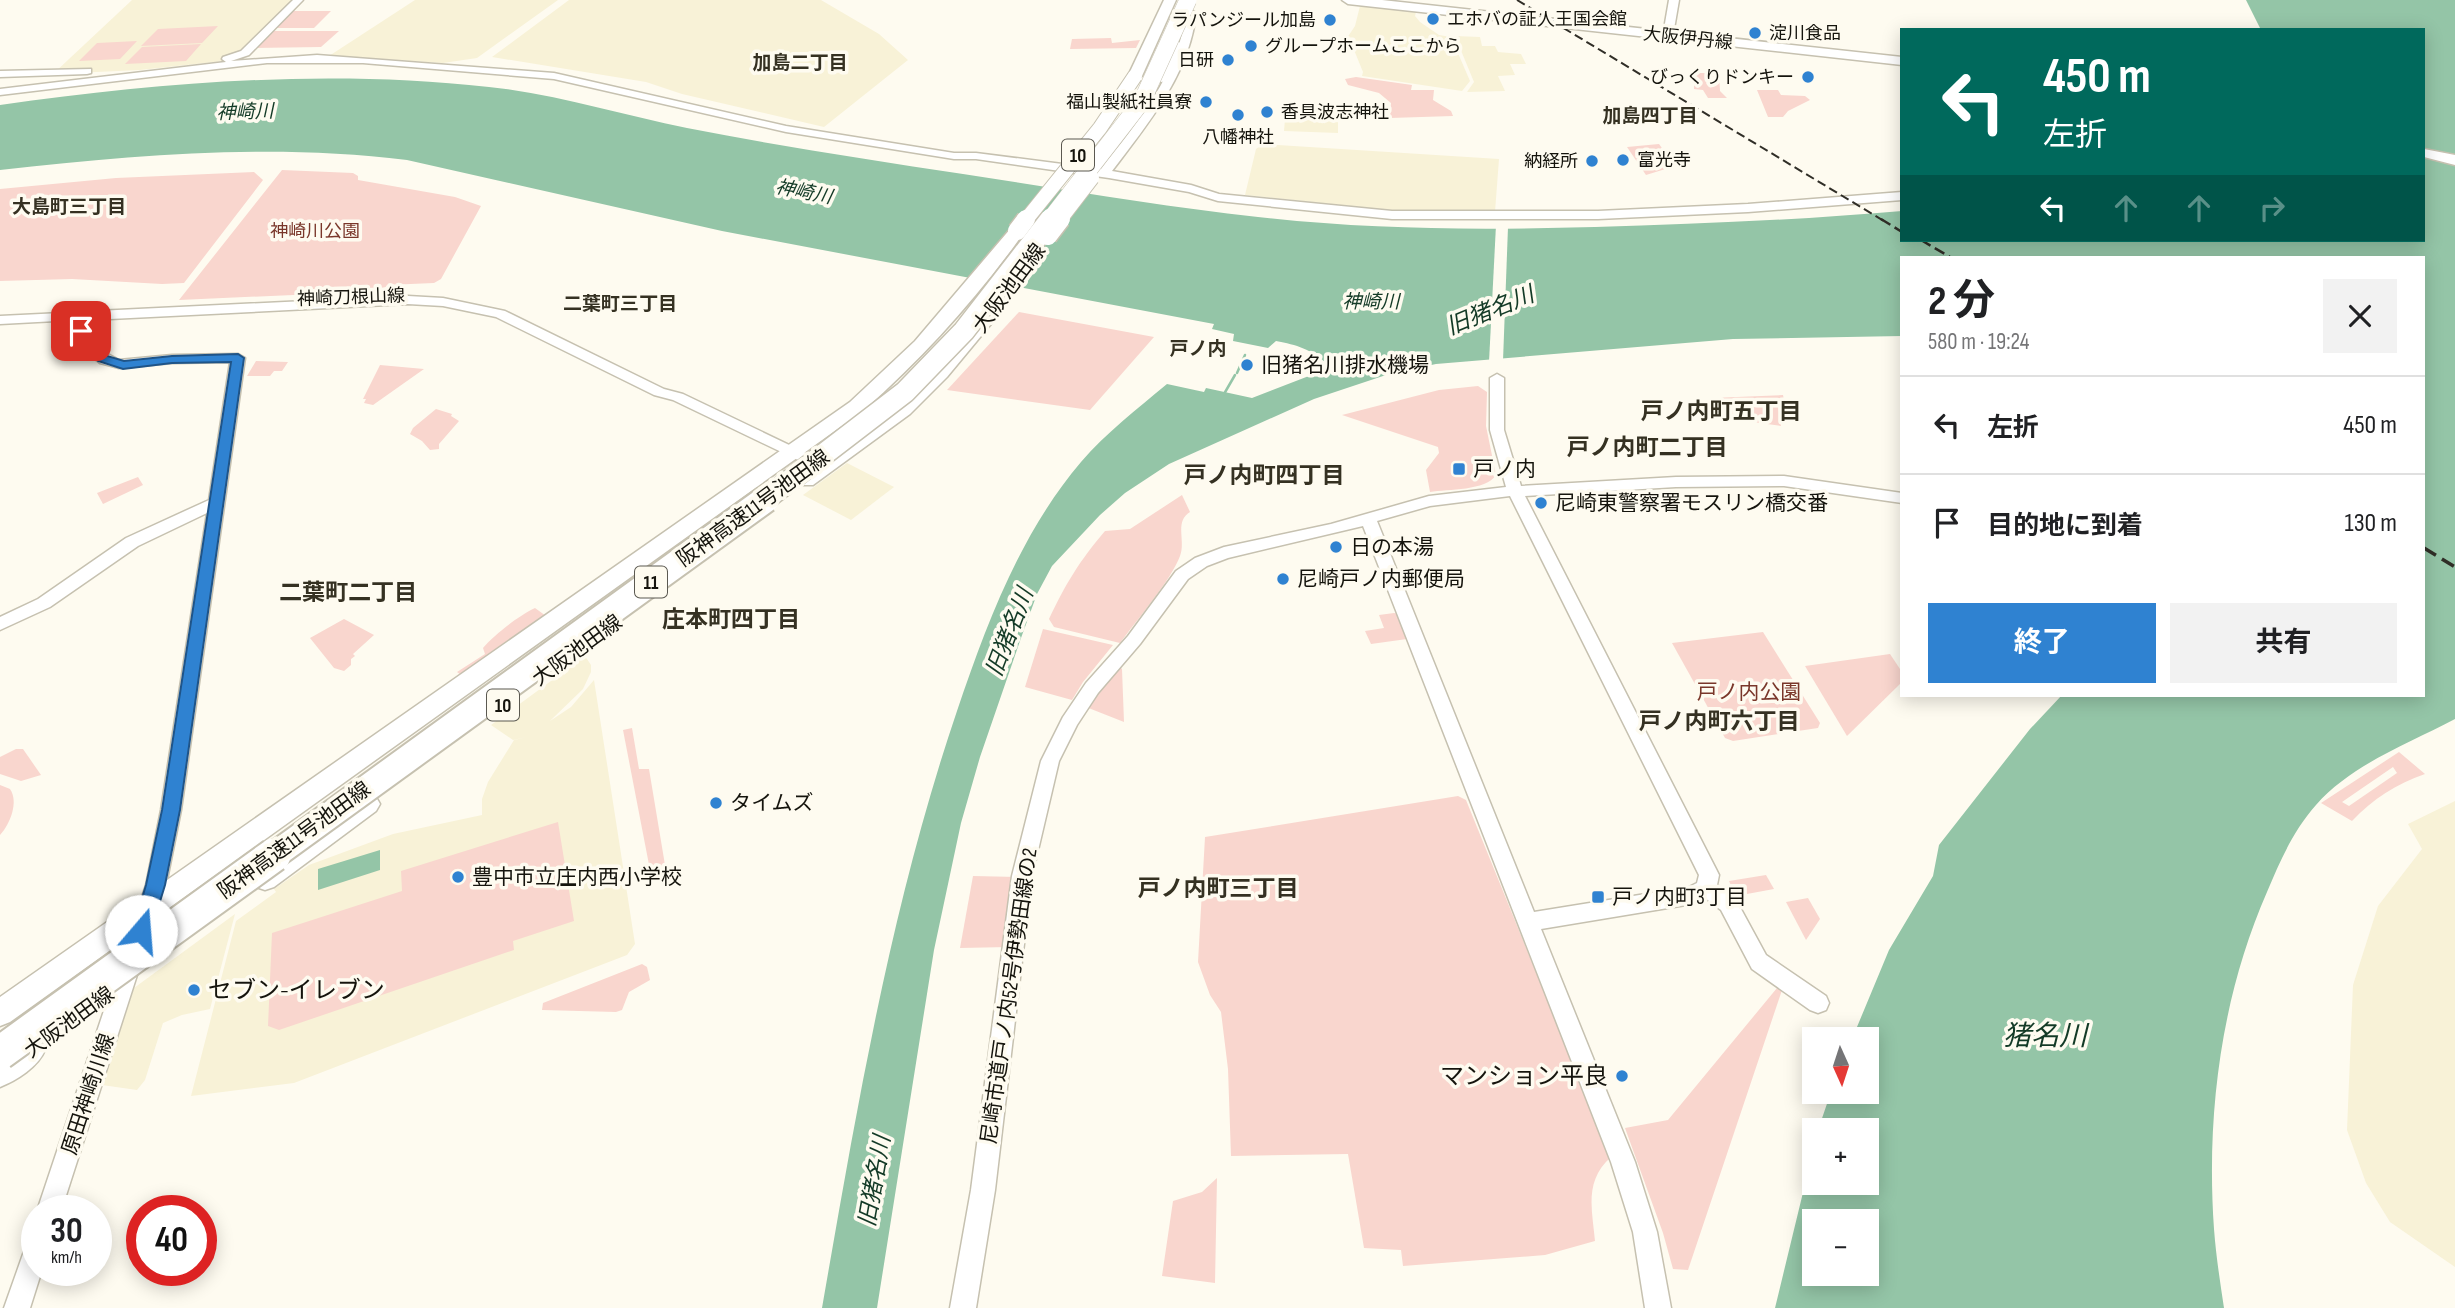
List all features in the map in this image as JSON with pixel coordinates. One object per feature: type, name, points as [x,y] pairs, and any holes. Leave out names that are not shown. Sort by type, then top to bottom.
[{"type":"highway","name":"阪神高速11号池田線","points":[[0,1034],[839,434],[894,390],[951,330],[1132,101],[1146,78],[1181,4]]},
{"type":"highway","name":"阪神高速11号池田線","points":[[0,1053],[813,465],[905,392],[964,331],[1142,102],[1181,4]]},
{"type":"main road","name":"大阪伊丹線","points":[[1348,0],[1900,61]]},
{"type":"main road","name":"大阪池田線","points":[[0,1013],[794,453],[888,381],[941,326],[1100,128],[1181,4]]},
{"type":"main road","name":"大阪池田線","points":[[0,1073],[888,422],[915,398],[940,374],[995,307],[1133,124],[1162,78],[1181,4]]},
{"type":"main road","points":[[2425,150],[2455,158]]},
{"type":"street","points":[[0,74],[146,68],[230,59],[245,53],[298,0]]},
{"type":"street","points":[[1668,35],[1674,0]]},
{"type":"street","points":[[1063,167],[1125,83],[1153,26],[1181,4],[1191,29],[1169,80],[1150,113],[1104,173]]},
{"type":"street","points":[[0,92],[267,60],[363,60],[554,76],[818,135],[954,156],[976,156],[1104,173],[1191,188],[1218,197],[1330,211],[1402,215],[1598,215],[1759,208],[1900,196]]},
{"type":"street","points":[[1103,114],[1150,113]]},
{"type":"street","name":"神崎刀根山線","points":[[0,313],[408,300],[443,302],[500,314],[659,392],[678,397],[824,467]]},
{"type":"street","name":"神崎刀根山線","points":[[0,320],[89,312]]},
{"type":"street","name":"原田神崎川線","points":[[54,1195],[149,906],[171,810],[238,358],[172,359],[119,365],[103,359],[81,331],[80,323],[89,312]]},
{"type":"street","points":[[1497,377],[1499,442],[1515,491],[1707,869],[1709,881],[1706,888],[1686,897],[1527,922]]},
{"type":"street","name":"尼崎市道戸ノ内52号伊勢田線の2","points":[[962,1308],[983,1190],[1022,876],[1050,761],[1069,722],[1092,688],[1134,640],[1175,581],[1189,569],[1224,553],[1368,519],[1439,499],[1515,491],[1676,482],[1784,481],[1900,498]]},
{"type":"street","points":[[0,624],[44,603],[140,537],[216,503]]},
{"type":"street","points":[[1368,519],[1636,1199],[1653,1266],[1658,1308]]},
{"type":"street","points":[[1706,888],[1728,904],[1759,962],[1818,1003]]},
{"type":"street","points":[[17,1308],[24,1286]]},
{"type":"shaded area","points":[[132,0],[292,0],[233,60],[140,70],[53,74]]},
{"type":"shaded area","points":[[415,0],[558,0],[477,58],[443,63],[329,56]]},
{"type":"shaded area","points":[[569,0],[821,0],[879,34],[908,60],[824,127],[682,94],[646,82],[492,57]]},
{"type":"shaded area","points":[[1360,6],[1416,12],[1415,16],[1420,22],[1439,35],[1451,37],[1470,81],[1462,91],[1362,76],[1363,72],[1352,45],[1341,43],[1355,26]]},
{"type":"shaded area","points":[[1455,36],[1480,37],[1482,46],[1495,46],[1498,52],[1521,54],[1526,64],[1510,64],[1515,75],[1498,76],[1505,91],[1467,92],[1474,82]]},
{"type":"shaded area","points":[[1304,112],[1338,113],[1338,133],[1284,131],[1285,119],[1303,119]]},
{"type":"shaded area","points":[[1263,144],[1499,159],[1495,212],[1407,212],[1245,195],[1256,149]]},
{"type":"shaded area","points":[[847,463],[894,487],[851,520],[803,495]]},
{"type":"shaded area","name":"豊中市立庄内西小学校","points":[[585,656],[591,665],[591,672],[583,689],[550,721],[571,707],[594,680],[635,944],[627,955],[294,1083],[191,1096],[236,921],[276,892],[274,889],[309,865],[393,834],[482,815],[482,799],[488,782],[514,740],[527,737],[513,740],[491,725]]},
{"type":"shaded area","points":[[2455,801],[2455,1267],[2390,1222],[2366,1183],[2347,1130],[2353,985],[2378,906],[2422,849],[2408,824]]},
{"type":"shaded area","points":[[235,914],[210,1009],[182,1015],[163,1023],[145,1080],[137,1090],[102,1085],[134,988]]},
{"type":"green space","points":[[292,11],[331,11],[314,28],[273,28]]},
{"type":"green space","points":[[218,26],[202,43],[141,46],[158,29]]},
{"type":"green space","points":[[272,31],[339,31],[321,47],[253,48]]},
{"type":"green space","points":[[1111,38],[1112,43],[1140,40],[1136,48],[1070,49],[1072,39]]},
{"type":"green space","points":[[137,41],[120,59],[79,61],[97,43]]},
{"type":"green space","points":[[201,44],[186,61],[125,64],[142,47]]},
{"type":"green space","points":[[1694,73],[1719,73],[1720,91],[1727,98],[1708,98],[1703,90],[1694,89]]},
{"type":"green space","points":[[1356,77],[1412,85],[1411,90],[1434,90],[1433,100],[1451,111],[1453,116],[1390,118],[1391,103],[1379,93],[1348,85],[1345,79]]},
{"type":"green space","points":[[1757,90],[1778,90],[1781,95],[1805,96],[1810,100],[1788,111],[1783,117],[1768,117]]},
{"type":"green space","points":[[1659,144],[1675,166],[1646,175],[1627,147]]},
{"type":"green space","name":"神崎川公園","points":[[282,170],[353,173],[358,176],[358,180],[455,197],[481,206],[441,279],[434,283],[387,285],[383,291],[179,300]]},
{"type":"green space","points":[[254,172],[263,180],[184,283],[72,279],[0,281],[0,189],[116,178]]},
{"type":"green space","points":[[1019,312],[1154,337],[1090,410],[947,390]]},
{"type":"green space","points":[[256,361],[288,362],[282,371],[274,371],[270,376],[247,376]]},
{"type":"green space","points":[[380,365],[424,369],[373,405],[364,403],[366,399],[363,399]]},
{"type":"green space","points":[[1478,386],[1487,392],[1486,426],[1496,475],[1475,487],[1430,492],[1426,470],[1439,453],[1438,447],[1342,415],[1439,390]]},
{"type":"green space","points":[[1783,395],[1785,405],[1778,406],[1781,426],[1716,417],[1710,411],[1712,398]]},
{"type":"green space","points":[[436,409],[452,414],[451,416],[459,421],[439,444],[439,449],[430,450],[410,434],[413,428]]},
{"type":"green space","points":[[138,477],[143,485],[103,504],[97,493]]},
{"type":"green space","points":[[1182,495],[1190,512],[1181,526],[1180,556],[1161,588],[1120,643],[1054,627],[1049,619],[1061,595],[1105,531],[1130,529]]},
{"type":"green space","points":[[535,608],[546,616],[461,675],[457,672],[485,654],[483,648],[500,632]]},
{"type":"green space","points":[[1399,614],[1407,639],[1371,644],[1365,631],[1384,628],[1379,615]]},
{"type":"green space","points":[[344,619],[374,635],[353,654],[355,656],[351,659],[351,665],[344,671],[334,668],[310,638]]},
{"type":"green space","points":[[1043,629],[1113,645],[1072,700],[1025,687]]},
{"type":"green space","name":"戸ノ内公園","points":[[1763,632],[1820,723],[1818,728],[1733,741],[1725,738],[1672,643]]},
{"type":"green space","points":[[1890,654],[1900,669],[1900,684],[1847,736],[1805,666]]},
{"type":"green space","points":[[1120,667],[1122,669],[1124,722],[1086,707]]},
{"type":"green space","points":[[632,728],[639,769],[649,769],[666,871],[651,875],[623,730]]},
{"type":"green space","points":[[16,749],[23,749],[41,775],[21,781],[0,774],[0,757]]},
{"type":"green space","points":[[2399,752],[2425,774],[2386,793],[2352,821],[2321,803]],"holes":[[[2393,767],[2397,773],[2349,806],[2342,802]]]},
{"type":"green space","points":[[0,785],[10,789],[14,800],[10,819],[0,835]]},
{"type":"green space","points":[[1458,796],[1466,800],[1611,1157],[1602,1166],[1593,1186],[1595,1241],[1545,1255],[1403,1266],[1401,1250],[1364,1248],[1348,1154],[1231,1156],[1228,1069],[1221,1012],[1210,995],[1198,962],[1205,837]]},
{"type":"green space","points":[[558,822],[574,921],[513,941],[514,950],[279,1030],[268,1026],[272,933],[402,891],[401,871]]},
{"type":"green space","points":[[1766,875],[1774,889],[1736,896],[1729,881]]},
{"type":"green space","points":[[973,876],[1019,877],[1009,947],[960,948]]},
{"type":"green space","points":[[1808,898],[1820,919],[1806,940],[1786,902]]},
{"type":"green space","points":[[642,964],[647,967],[650,980],[629,992],[622,1010],[542,1010],[543,1003]]},
{"type":"green space","points":[[1777,988],[1782,990],[1688,1270],[1673,1269],[1663,1233],[1625,1128],[1668,1120]]},
{"type":"green space","points":[[1217,1178],[1215,1283],[1162,1276],[1173,1201],[1202,1192]]},
{"type":"water","points":[[2246,0],[2455,0],[2455,719],[2363,766],[2316,805],[2300,825],[2288,847],[2251,932],[2228,1015],[2215,1100],[2212,1186],[2215,1239],[2224,1308],[1775,1308],[1802,1195],[1879,1195],[1879,1118],[1822,1118],[1827,1104],[1880,1104],[1880,1027],[1857,1027],[1889,950],[1933,876],[1939,845],[2030,729],[2060,697],[2425,697],[2425,256],[1900,256],[1900,336],[1733,339],[1436,364],[1389,374],[1314,399],[1169,464],[1125,493],[1100,515],[1052,566],[1037,594],[980,757],[961,823],[934,950],[877,1308],[822,1308],[878,1007],[913,858],[968,678],[1007,580],[1023,549],[1059,490],[1081,462],[1111,431],[1167,384],[1204,392],[1206,388],[1252,398],[1327,369],[1327,364],[1309,351],[1291,344],[1276,341],[1268,348],[1233,341],[1234,334],[1212,329],[1214,324],[722,231],[407,160],[305,152],[203,153],[0,170],[0,105],[183,84],[305,79],[428,82],[514,90],[687,128],[790,147],[1221,213],[1342,224],[1468,229],[1749,221],[1900,211],[1900,242],[2425,242],[2425,28],[2260,28]]},
{"type":"water","points":[[380,850],[380,870],[318,890],[318,869]]},
{"type":"pier","points":[[1496,225],[1508,227],[1503,361],[1489,362]]},
{"type":"waterway","points":[[1237,373],[1245,355]]},
{"type":"waterway","points":[[1224,394],[1235,375]]},
{"type":"railway","points":[[1517,0],[1884,221]]},
{"type":"railway","points":[[1881,219],[1900,231]]},
{"type":"railway","points":[[1924,242],[1948,256]]},
{"type":"railway","points":[[2425,549],[2455,567]]},
{"type":"place","name":"エホバの証人王国会館","points":[[1433,19]]},
{"type":"place","name":"ラパンジール加島","points":[[1330,20]]},
{"type":"place","name":"淀川食品","points":[[1755,33]]},
{"type":"place","name":"グループホームここから","points":[[1251,46]]},
{"type":"place","name":"日研","points":[[1228,60]]},
{"type":"place","name":"びっくりドンキー","points":[[1808,77]]},
{"type":"place","name":"福山製紙社員寮","points":[[1206,102]]},
{"type":"place","name":"香具波志神社","points":[[1267,112]]},
{"type":"place","name":"八幡神社","points":[[1238,115]]},
{"type":"place","name":"富光寺","points":[[1623,160]]},
{"type":"place","name":"納経所","points":[[1592,161]]},
{"type":"place","name":"旧猪名川排水機場","points":[[1247,365]]},
{"type":"place","name":"戸ノ内","points":[[1459,469]]},
{"type":"place","name":"尼崎東警察署モスリン橋交番","points":[[1541,503]]},
{"type":"place","name":"日の本湯","points":[[1336,547]]},
{"type":"place","name":"尼崎戸ノ内郵便局","points":[[1283,579]]},
{"type":"place","name":"タイムズ","points":[[716,803]]},
{"type":"place","name":"豊中市立庄内西小学校","points":[[458,877]]},
{"type":"place","name":"戸ノ内町3丁目","points":[[1598,897]]},
{"type":"place","name":"セブン-イレブン","points":[[194,990]]},
{"type":"place","name":"マンション平良","points":[[1622,1076]]},
{"type":"district","name":"加島二丁目","points":[[800,62]]},
{"type":"district","name":"加島四丁目","points":[[1650,115]]},
{"type":"district","name":"大島町三丁目","points":[[69,206]]},
{"type":"district","name":"二葉町三丁目","points":[[620,303]]},
{"type":"district","name":"戸ノ内","points":[[1198,348]]},
{"type":"district","name":"戸ノ内町五丁目","points":[[1721,411]]},
{"type":"district","name":"戸ノ内町二丁目","points":[[1647,447]]},
{"type":"district","name":"戸ノ内町四丁目","points":[[1264,475]]},
{"type":"district","name":"二葉町二丁目","points":[[348,592]]},
{"type":"district","name":"庄本町四丁目","points":[[731,619]]},
{"type":"district","name":"戸ノ内町六丁目","points":[[1719,721]]},
{"type":"district","name":"戸ノ内町三丁目","points":[[1218,888]]},
{"type":"route","points":[[81,331],[103,359],[128,366],[172,359],[238,358],[171,810],[156,885],[141,931]]},
{"type":"water label","name":"神崎川","points":[[245,111]]},
{"type":"water label","name":"神崎川","points":[[804,191]]},
{"type":"water label","name":"神崎川","points":[[1371,301]]},
{"type":"water label","name":"旧猪名川","points":[[1490,310]]},
{"type":"water label","name":"旧猪名川","points":[[1009,632]]},
{"type":"water label","name":"猪名川","points":[[2045,1035]]},
{"type":"water label","name":"旧猪名川","points":[[874,1181]]}]
